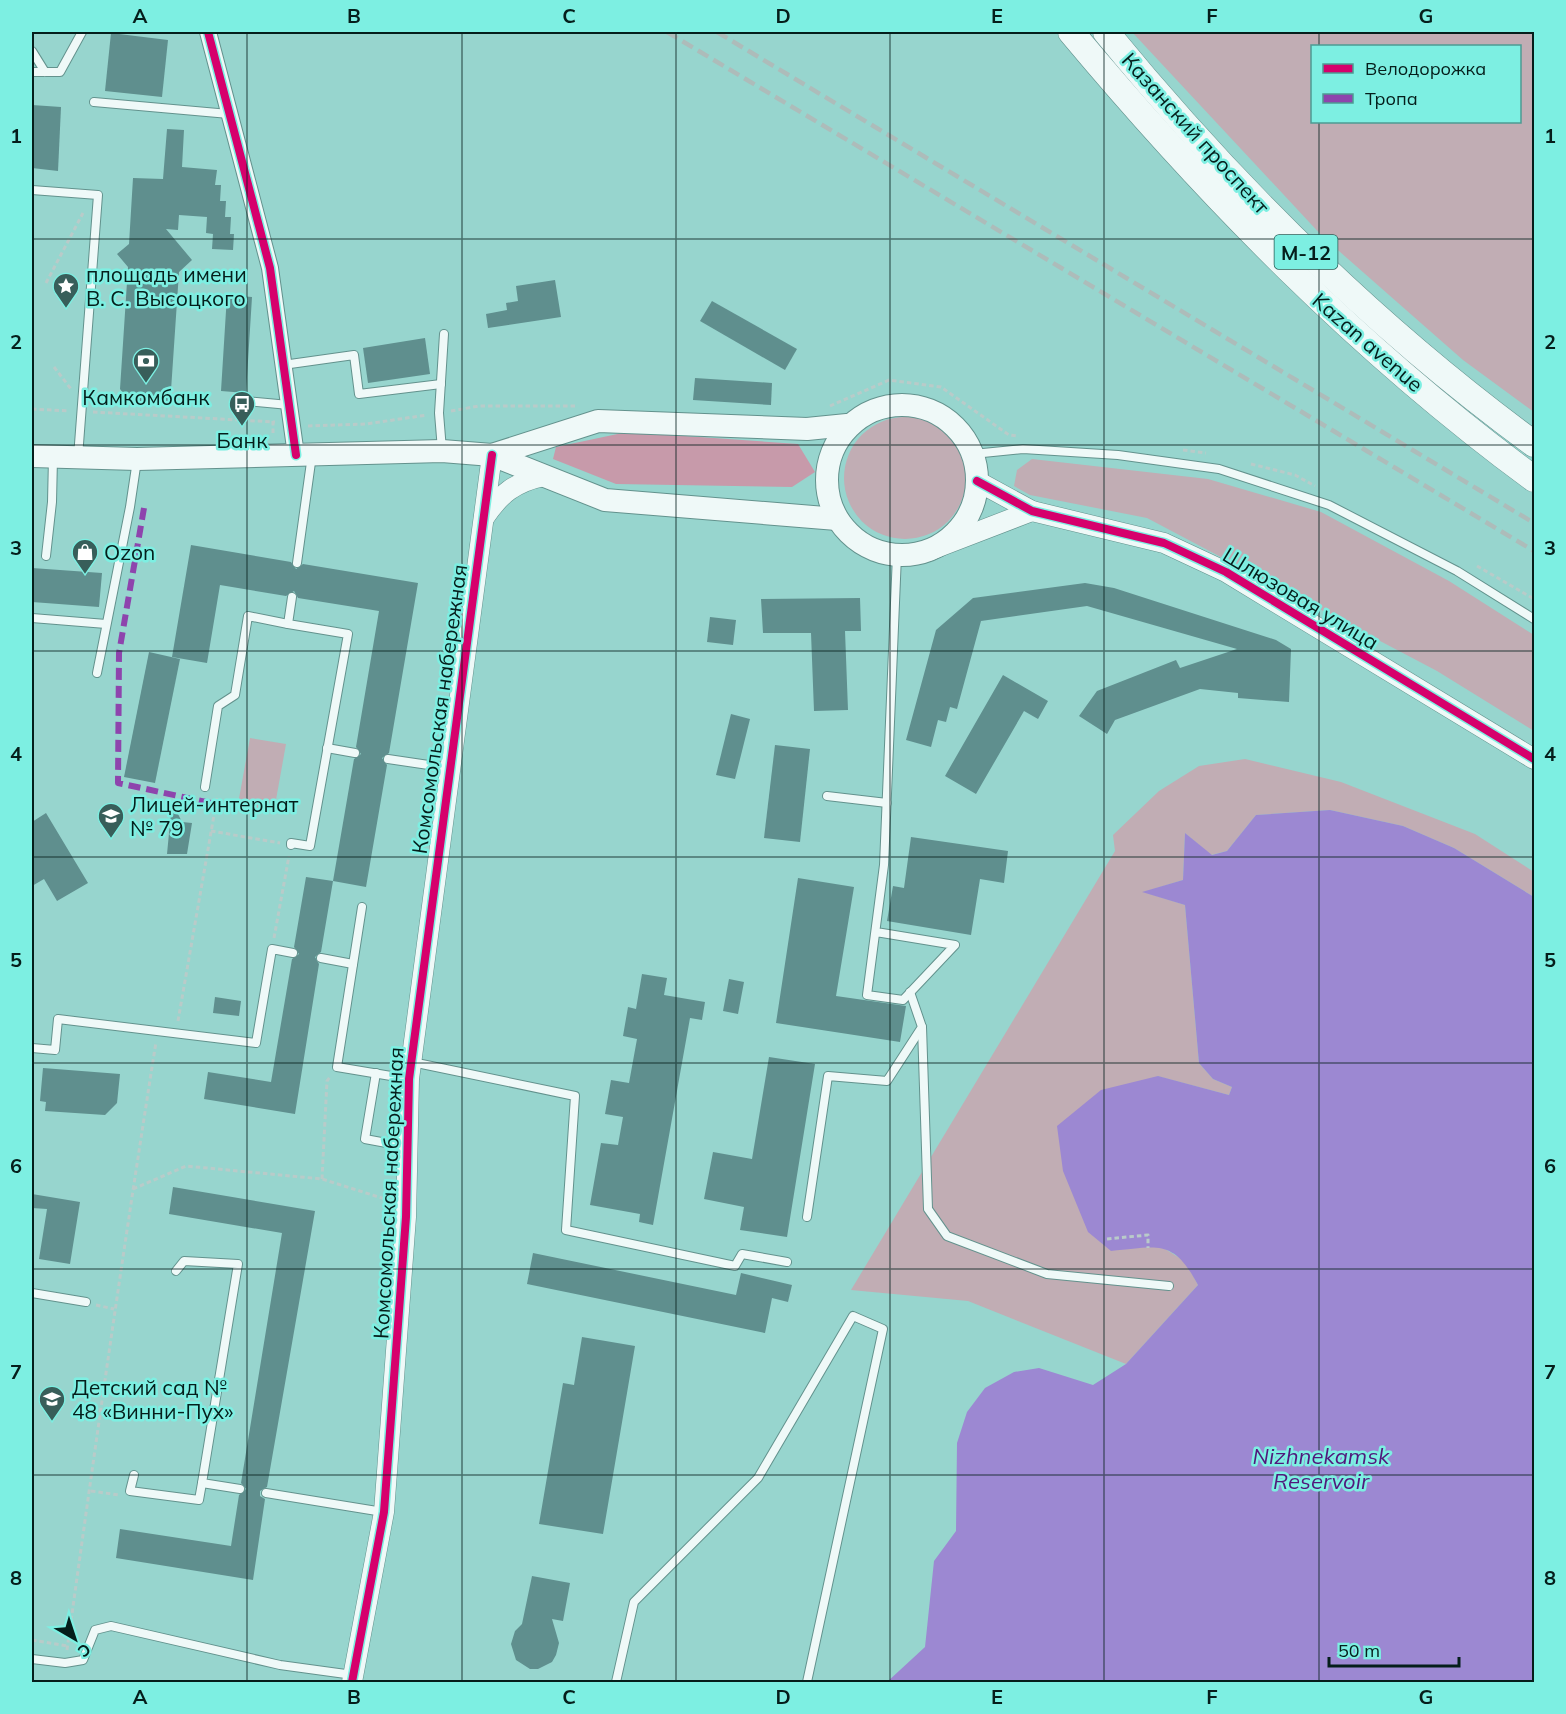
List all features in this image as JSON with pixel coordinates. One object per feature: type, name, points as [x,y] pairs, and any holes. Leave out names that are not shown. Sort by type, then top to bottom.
[{"type":"main road","name":"Kazan avenue","points":[[1071,32],[1230,211],[1306,287],[1363,341],[1487,444],[1534,478]]},
{"type":"main road","name":"Казанский проспект","points":[[1106,32],[1249,194],[1324,270],[1379,321],[1534,444]]},
{"type":"main road","points":[[492,455],[598,422],[807,429],[847,425],[872,411],[888,406],[911,405],[930,410],[951,423],[965,438],[973,454],[977,481],[974,502],[966,520],[950,538],[928,551],[897,555],[884,554],[861,544],[837,519],[828,497],[826,476],[830,456],[847,425]]},
{"type":"main road","points":[[42,457],[137,459],[442,452],[492,455],[604,500],[837,519]]},
{"type":"street","points":[[208,32],[270,268],[289,405],[304,454]]},
{"type":"street","name":"Комсомольская набережная","points":[[352,1679],[384,1512],[407,1206],[410,1071],[492,455]]},
{"type":"street","points":[[483,520],[495,502],[508,489],[525,480],[544,476]]},
{"type":"street","name":"Шлюзовая улица","points":[[977,481],[1032,511],[1164,543],[1226,572],[1534,759]]},
{"type":"street","points":[[928,551],[1032,511]]},
{"type":"lane","points":[[32,72],[60,72],[82,32]]},
{"type":"lane","points":[[32,51],[45,72]]},
{"type":"lane","points":[[94,102],[230,114]]},
{"type":"lane","points":[[32,190],[98,195],[78,458]]},
{"type":"lane","points":[[442,452],[439,413],[444,334]]},
{"type":"lane","points":[[283,364],[354,355],[359,394],[441,384]]},
{"type":"lane","points":[[246,401],[289,405]]},
{"type":"lane","points":[[973,454],[1023,449],[1118,455],[1219,469],[1329,505],[1457,571],[1534,619]]},
{"type":"lane","points":[[297,563],[304,454]]},
{"type":"lane","points":[[42,457],[52,502],[46,556]]},
{"type":"lane","points":[[97,673],[130,507],[137,459]]},
{"type":"lane","points":[[876,932],[955,945],[903,1000],[867,995],[884,865],[897,555]]},
{"type":"lane","points":[[288,624],[292,597]]},
{"type":"lane","points":[[205,787],[218,706],[235,694],[248,616],[348,634],[310,846],[291,843],[290,845]]},
{"type":"lane","points":[[32,618],[106,624]]},
{"type":"lane","points":[[327,748],[355,753]]},
{"type":"lane","points":[[388,759],[449,768]]},
{"type":"lane","points":[[827,796],[886,803]]},
{"type":"lane","points":[[362,907],[337,1068],[376,1073],[410,1071],[575,1096],[566,1230],[735,1266],[742,1254],[787,1262]]},
{"type":"lane","points":[[32,1048],[55,1050],[58,1019],[256,1043],[272,949],[293,953]]},
{"type":"lane","points":[[321,958],[353,964]]},
{"type":"lane","points":[[910,992],[922,1028],[928,1209],[947,1236],[1047,1274],[1169,1286]]},
{"type":"lane","points":[[807,1217],[828,1076],[887,1081],[922,1028]]},
{"type":"lane","points":[[376,1073],[366,1139],[408,1147]]},
{"type":"lane","points":[[134,1475],[130,1491],[199,1500],[238,1264],[184,1261],[176,1271]]},
{"type":"lane","points":[[32,1293],[86,1302]]},
{"type":"lane","points":[[616,1683],[634,1602],[758,1478],[853,1316],[882,1329],[807,1683]]},
{"type":"lane","points":[[202,1483],[240,1489]]},
{"type":"lane","points":[[266,1493],[384,1512]]},
{"type":"lane","points":[[32,1659],[65,1664],[83,1660],[95,1630],[111,1626],[352,1679]]},
{"type":"path","points":[[46,283],[93,194]]},
{"type":"path","points":[[54,367],[82,405]]},
{"type":"path","points":[[176,1032],[217,798]]},
{"type":"path","points":[[211,831],[290,845],[272,949]]},
{"type":"path","points":[[65,1664],[91,1491],[114,1309],[158,1030]]},
{"type":"path","points":[[322,1179],[327,1081],[337,1068]]},
{"type":"path","points":[[133,1190],[186,1166],[322,1179],[407,1206]]},
{"type":"path","points":[[1107,1239],[1148,1236],[1148,1248]]},
{"type":"path","points":[[86,1302],[114,1309]]},
{"type":"path","points":[[91,1491],[121,1495],[130,1491]]},
{"type":"path","points":[[32,1640],[67,1646]]},
{"type":"shaded area","points":[[1132,32],[1534,32],[1534,412],[1463,360],[1323,237]]},
{"type":"shaded area","points":[[905,417],[928,422],[948,435],[961,455],[966,478],[961,501],[948,521],[928,534],[905,539],[882,534],[862,521],[849,501],[844,478],[849,455],[862,435],[882,422]]},
{"type":"shaded area","points":[[627,432],[798,444],[815,472],[792,487],[616,484],[553,459],[556,447]]},
{"type":"shaded area","points":[[1032,459],[1208,479],[1321,512],[1449,581],[1534,635],[1534,731],[1437,671],[1147,518],[1030,495],[1014,486],[1017,470]]},
{"type":"shaded area","points":[[250,738],[286,744],[274,811],[238,804]]},
{"type":"shaded area","points":[[1245,759],[1341,782],[1475,834],[1534,872],[1534,897],[1454,848],[1403,826],[1330,810],[1256,815],[1227,851],[1211,855],[1185,833],[1183,880],[1144,892],[1185,905],[1199,1063],[1213,1079],[1232,1087],[1229,1095],[1157,1076],[1162,1247],[1186,1262],[1198,1285],[1126,1364],[968,1301],[851,1290],[1115,851],[1113,835],[1159,791],[1199,766]]},
{"type":"water","name":"Nizhnekamsk Reservoir","points":[[1330,810],[1403,826],[1454,848],[1534,897],[1534,1682],[887,1682],[925,1647],[934,1561],[956,1531],[957,1443],[967,1412],[985,1388],[1014,1372],[1039,1368],[1093,1385],[1126,1364],[1198,1285],[1189,1270],[1172,1253],[1153,1248],[1111,1251],[1088,1232],[1063,1171],[1057,1126],[1101,1090],[1158,1076],[1229,1095],[1232,1087],[1213,1079],[1199,1063],[1185,905],[1142,892],[1183,880],[1185,833],[1212,855],[1227,851],[1256,815]]},
{"type":"building","points":[[111,33],[168,40],[162,97],[105,91]]},
{"type":"building","points":[[32,105],[61,107],[58,171],[32,168]]},
{"type":"building","points":[[167,129],[184,130],[182,167],[217,170],[215,185],[221,185],[220,201],[226,201],[225,217],[231,217],[230,234],[234,234],[233,250],[212,249],[213,234],[206,233],[207,217],[179,215],[178,230],[166,229],[192,260],[179,272],[170,405],[129,401],[120,389],[128,267],[117,254],[129,244],[133,178],[163,179]]},
{"type":"building","points":[[555,280],[561,317],[488,328],[486,314],[507,310],[506,303],[518,301],[516,286]]},
{"type":"building","points":[[227,295],[252,297],[246,393],[221,391]]},
{"type":"building","points":[[712,301],[797,349],[785,370],[700,321]]},
{"type":"building","points":[[425,338],[430,374],[368,383],[363,348]]},
{"type":"building","points":[[695,378],[772,383],[771,405],[693,400]]},
{"type":"building","points":[[191,545],[291,562],[296,569],[303,564],[418,583],[389,753],[382,758],[387,765],[366,887],[333,881],[354,759],[361,754],[356,747],[379,611],[298,598],[294,591],[286,596],[220,585],[207,663],[172,657]]},
{"type":"building","points":[[32,568],[102,573],[99,607],[32,602]]},
{"type":"building","points":[[1085,583],[1114,588],[1276,640],[1291,649],[1289,702],[1238,698],[1238,693],[1200,689],[1115,720],[1107,734],[1079,716],[1097,691],[1176,660],[1180,668],[1237,649],[1087,606],[981,621],[957,709],[950,707],[946,722],[938,720],[931,747],[906,740],[936,630],[973,598]]},
{"type":"building","points":[[860,598],[861,631],[845,631],[848,710],[814,711],[811,633],[763,633],[761,599]]},
{"type":"building","points":[[710,617],[736,620],[733,645],[707,642]]},
{"type":"building","points":[[149,652],[180,659],[155,783],[124,777]]},
{"type":"building","points":[[1003,675],[1048,701],[1038,719],[1024,711],[976,794],[945,776]]},
{"type":"building","points":[[731,714],[750,719],[735,779],[716,775]]},
{"type":"building","points":[[775,745],[810,749],[800,842],[764,838]]},
{"type":"building","points":[[172,802],[182,822],[192,823],[187,854],[167,854]]},
{"type":"building","points":[[46,813],[88,883],[57,901],[44,879],[32,886],[32,822]]},
{"type":"building","points":[[911,837],[1008,851],[1004,883],[980,879],[971,935],[887,921],[893,886],[904,888]]},
{"type":"building","points":[[306,877],[333,881],[321,952],[315,957],[319,964],[295,1114],[204,1099],[208,1072],[271,1082],[292,959],[299,954],[294,947]]},
{"type":"building","points":[[798,878],[854,887],[836,996],[906,1006],[900,1042],[776,1023]]},
{"type":"building","points":[[642,974],[667,978],[664,995],[705,1002],[702,1020],[690,1018],[653,1225],[639,1222],[640,1214],[590,1205],[601,1143],[618,1145],[623,1117],[605,1114],[611,1080],[629,1083],[637,1039],[623,1036],[628,1007],[636,1009]]},
{"type":"building","points":[[729,979],[744,982],[738,1014],[723,1011]]},
{"type":"building","points":[[215,997],[241,1001],[239,1016],[213,1013]]},
{"type":"building","points":[[769,1057],[815,1064],[787,1237],[740,1230],[744,1207],[704,1199],[713,1152],[752,1159]]},
{"type":"building","points":[[43,1068],[120,1074],[117,1103],[105,1115],[45,1111],[46,1102],[40,1101]]},
{"type":"building","points":[[173,1187],[315,1211],[267,1487],[260,1491],[260,1496],[265,1499],[253,1580],[116,1558],[120,1529],[231,1546],[239,1495],[246,1489],[241,1483],[282,1233],[169,1214]]},
{"type":"building","points":[[32,1194],[80,1202],[70,1264],[39,1259],[47,1209],[32,1208]]},
{"type":"building","points":[[533,1253],[736,1295],[741,1273],[792,1285],[788,1302],[772,1298],[765,1333],[527,1284]]},
{"type":"building","points":[[582,1337],[635,1346],[603,1534],[539,1524],[563,1383],[574,1385]]},
{"type":"building","points":[[532,1576],[570,1583],[563,1621],[552,1619],[559,1643],[556,1655],[552,1662],[538,1669],[530,1669],[516,1660],[511,1644],[515,1631],[522,1624]]},
{"type":"railway","points":[[667,32],[1534,551]]},
{"type":"railway","points":[[717,32],[1534,523]]},
{"type":"marked path","points":[[144,508],[119,653],[118,783],[216,804]]},
{"type":"cycle path","points":[[208,32],[270,268],[296,455]]},
{"type":"cycle path","points":[[352,1682],[384,1512],[406,1217],[409,1079],[492,455]]},
{"type":"cycle path","points":[[977,481],[1032,511],[1164,543],[1226,572],[1534,759]]},
{"type":"place","name":"площадь имени В. С. Высоцкого","points":[[66,309]]},
{"type":"place","name":"Камкомбанк","points":[[146,384]]},
{"type":"place","name":"Банк","points":[[242,427]]},
{"type":"place","name":"Ozon","points":[[85,575]]},
{"type":"place","name":"Лицей-интернат № 79","points":[[111,839]]},
{"type":"place","name":"Детский сад № 48 «Винни-Пух»","points":[[52,1422]]}]
